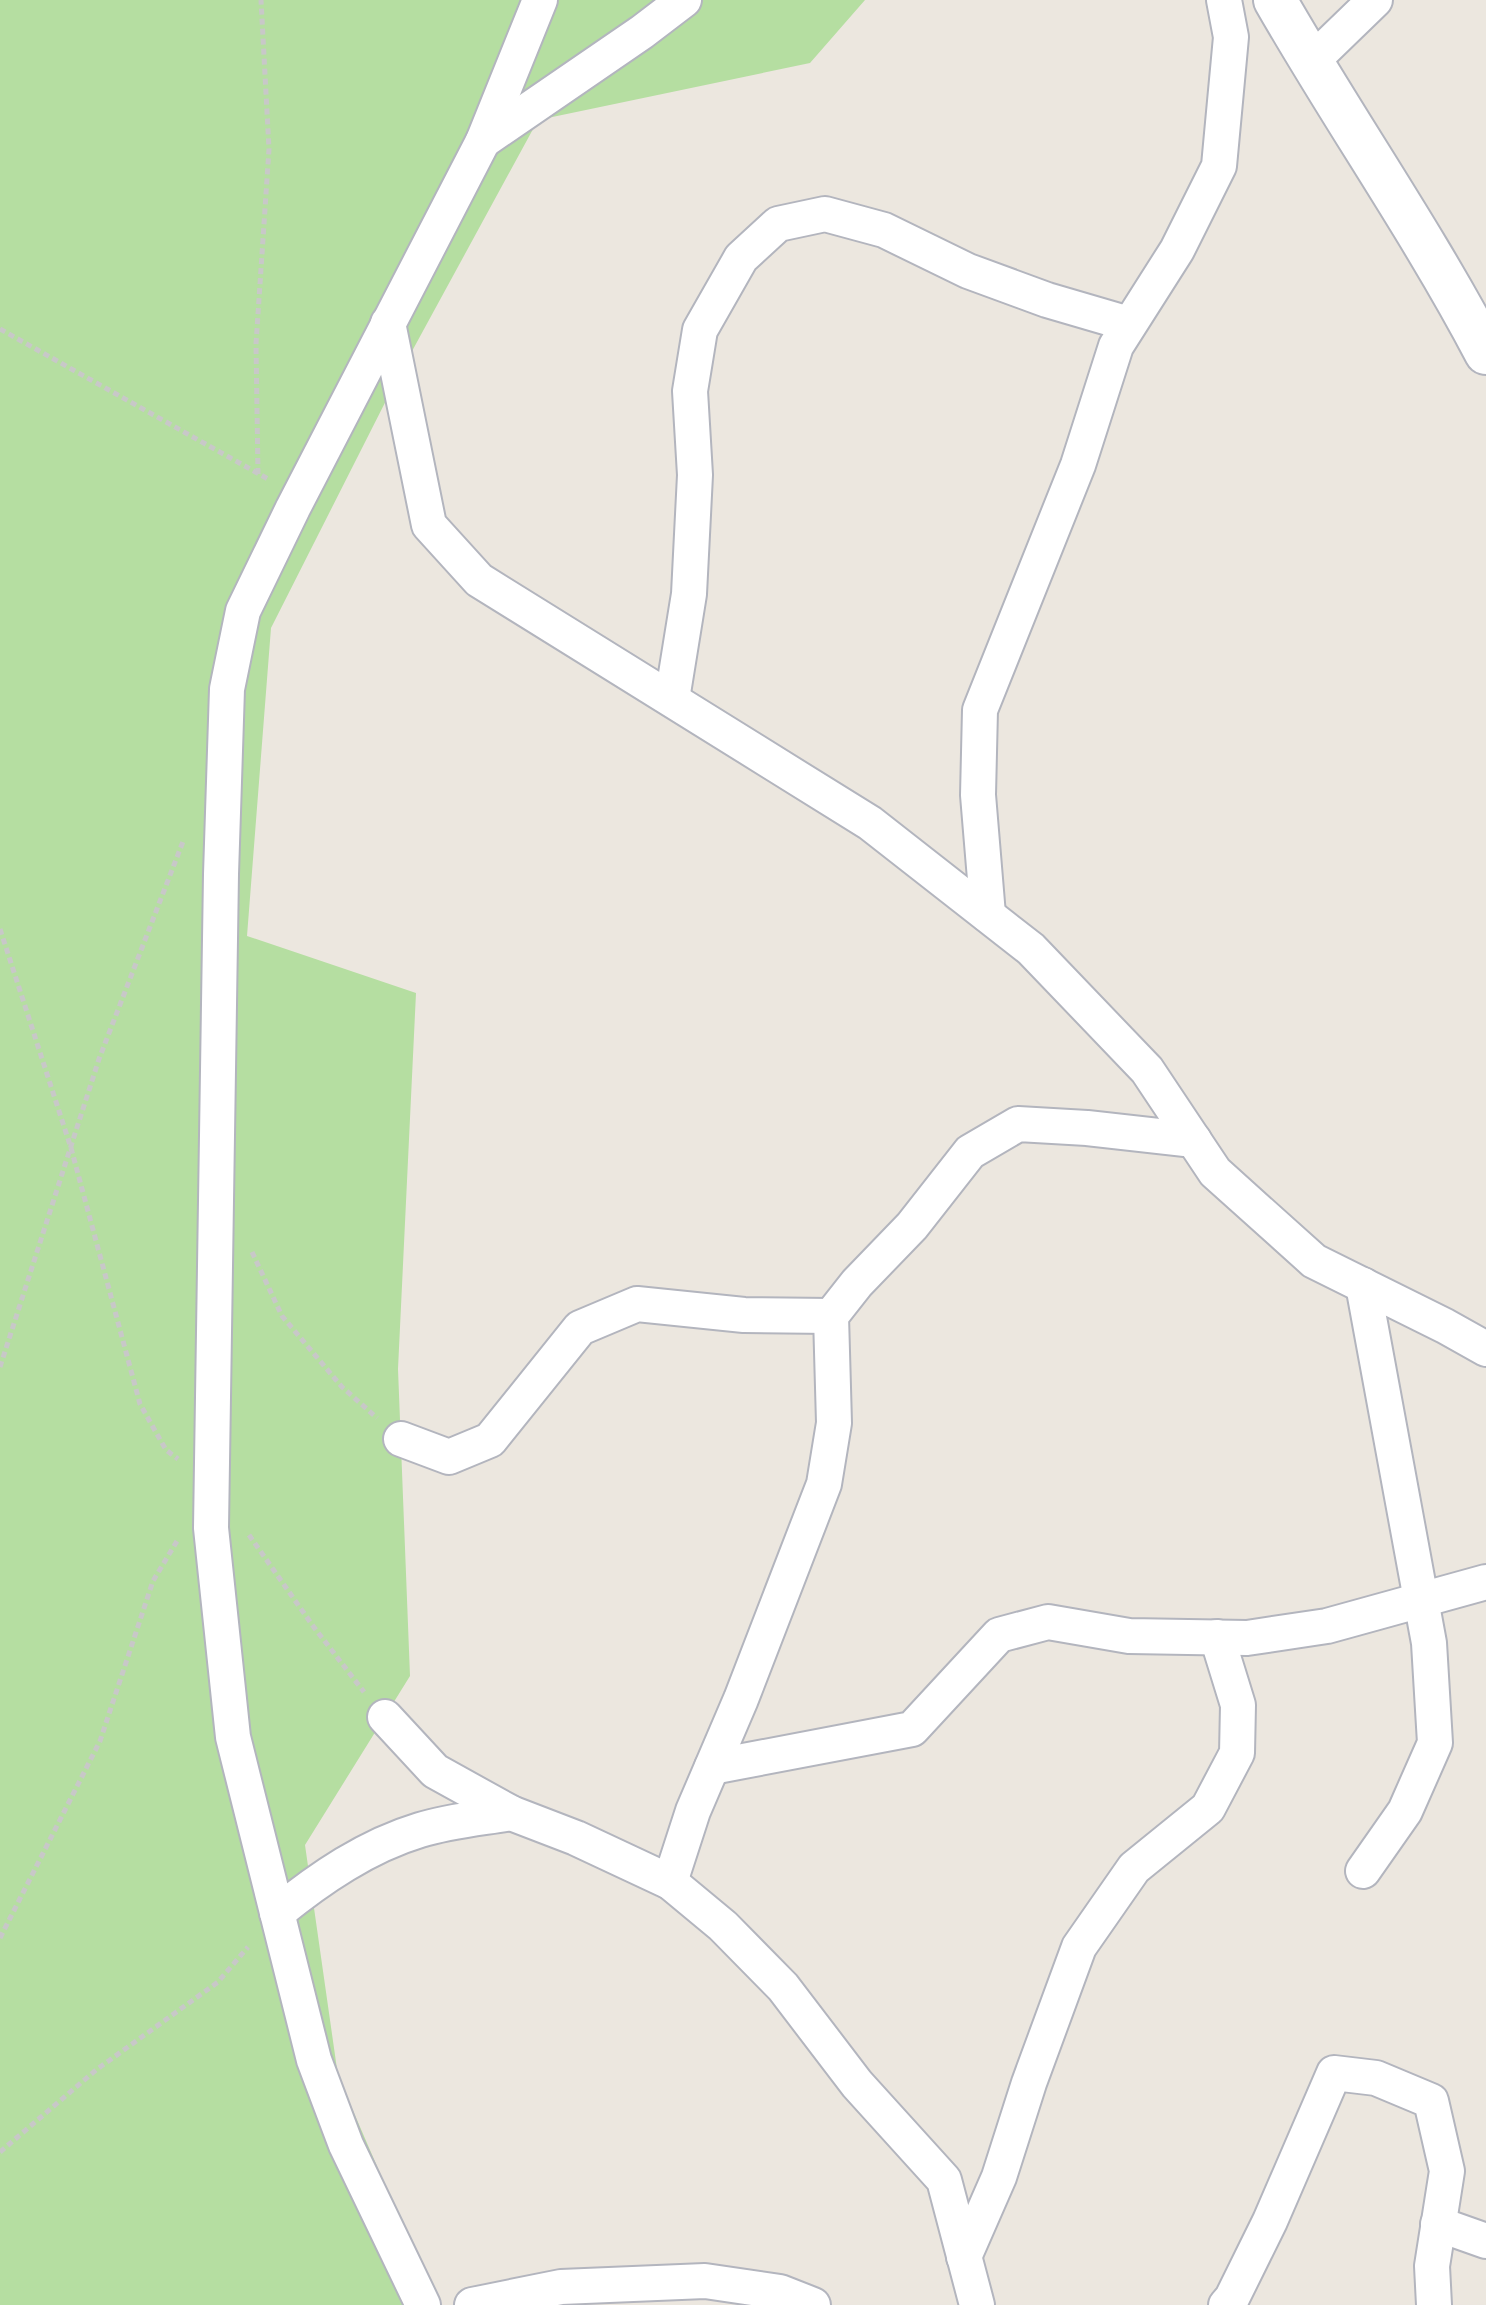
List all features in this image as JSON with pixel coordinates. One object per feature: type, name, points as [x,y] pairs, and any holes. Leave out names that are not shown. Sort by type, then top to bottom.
[{"type":"street","points":[[423,2305],[346,2145],[314,2060],[233,1737],[211,1528],[221,874],[227,689],[243,611],[299,496],[483,141],[540,0]]},
{"type":"street","points":[[483,141],[684,0]]},
{"type":"street","points":[[988,915],[978,795],[980,710],[1078,465],[1116,346],[1177,250],[1219,166],[1231,37],[1224,0]]},
{"type":"street","points":[[1275,0],[1446,277],[1486,353]]},
{"type":"street","points":[[1311,62],[1375,0]]},
{"type":"street","points":[[672,699],[689,594],[695,475],[690,391],[700,330],[741,258],[778,224],[825,214],[884,230],[968,271],[1047,300],[1129,324]]},
{"type":"street","points":[[388,323],[429,525],[479,580],[870,823],[1031,949],[1147,1070],[1215,1172],[1314,1261],[1486,1349]]},
{"type":"street","points":[[670,1882],[693,1811],[774,1619],[824,1484],[834,1423],[831,1316],[857,1283],[912,1226],[970,1152],[1018,1124],[1194,1140]]},
{"type":"street","points":[[1363,1285],[1429,1643],[1435,1743],[1405,1811],[1363,1871]]},
{"type":"street","points":[[401,1439],[449,1457],[490,1440],[580,1328],[637,1304],[744,1315],[831,1316]]},
{"type":"street","points":[[712,1767],[912,1729],[999,1635],[1048,1622],[1129,1636],[1247,1638],[1327,1626],[1486,1582]]},
{"type":"street","points":[[964,2257],[999,2177],[1029,2083],[1079,1947],[1134,1868],[1208,1808],[1237,1753],[1238,1705],[1217,1637]]},
{"type":"street","points":[[385,1717],[435,1771],[511,1813],[576,1838],[670,1882],[723,1926],[783,1987],[857,2084],[944,2180],[977,2305]]},
{"type":"street","points":[[277,1913],[311,1885],[357,1856],[420,1830],[511,1813]]},
{"type":"street","points":[[1226,2305],[1270,2221],[1334,2073],[1376,2078],[1431,2101],[1447,2171],[1432,2266],[1434,2305]]},
{"type":"street","points":[[1438,2224],[1486,2241]]},
{"type":"street","points":[[472,2305],[561,2287],[705,2281],[780,2292],[813,2305]]},
{"type":"path","points":[[258,474],[256,344],[269,149],[261,0]]},
{"type":"path","points":[[0,329],[299,496]]},
{"type":"path","points":[[0,1367],[99,1059],[186,834]]},
{"type":"path","points":[[0,929],[71,1148],[140,1404],[166,1450],[212,1482],[153,1581],[100,1741],[0,1938]]},
{"type":"path","points":[[249,1246],[282,1316],[342,1387],[401,1439]]},
{"type":"path","points":[[249,1534],[313,1626],[385,1717]]},
{"type":"path","points":[[0,2152],[96,2070],[218,1982],[277,1913]]},
{"type":"green space","points":[[0,0],[865,0],[810,63],[538,120],[399,375],[271,628],[247,936],[416,993],[398,1369],[410,1676],[305,1845],[338,2076],[437,2305],[0,2305]]}]
